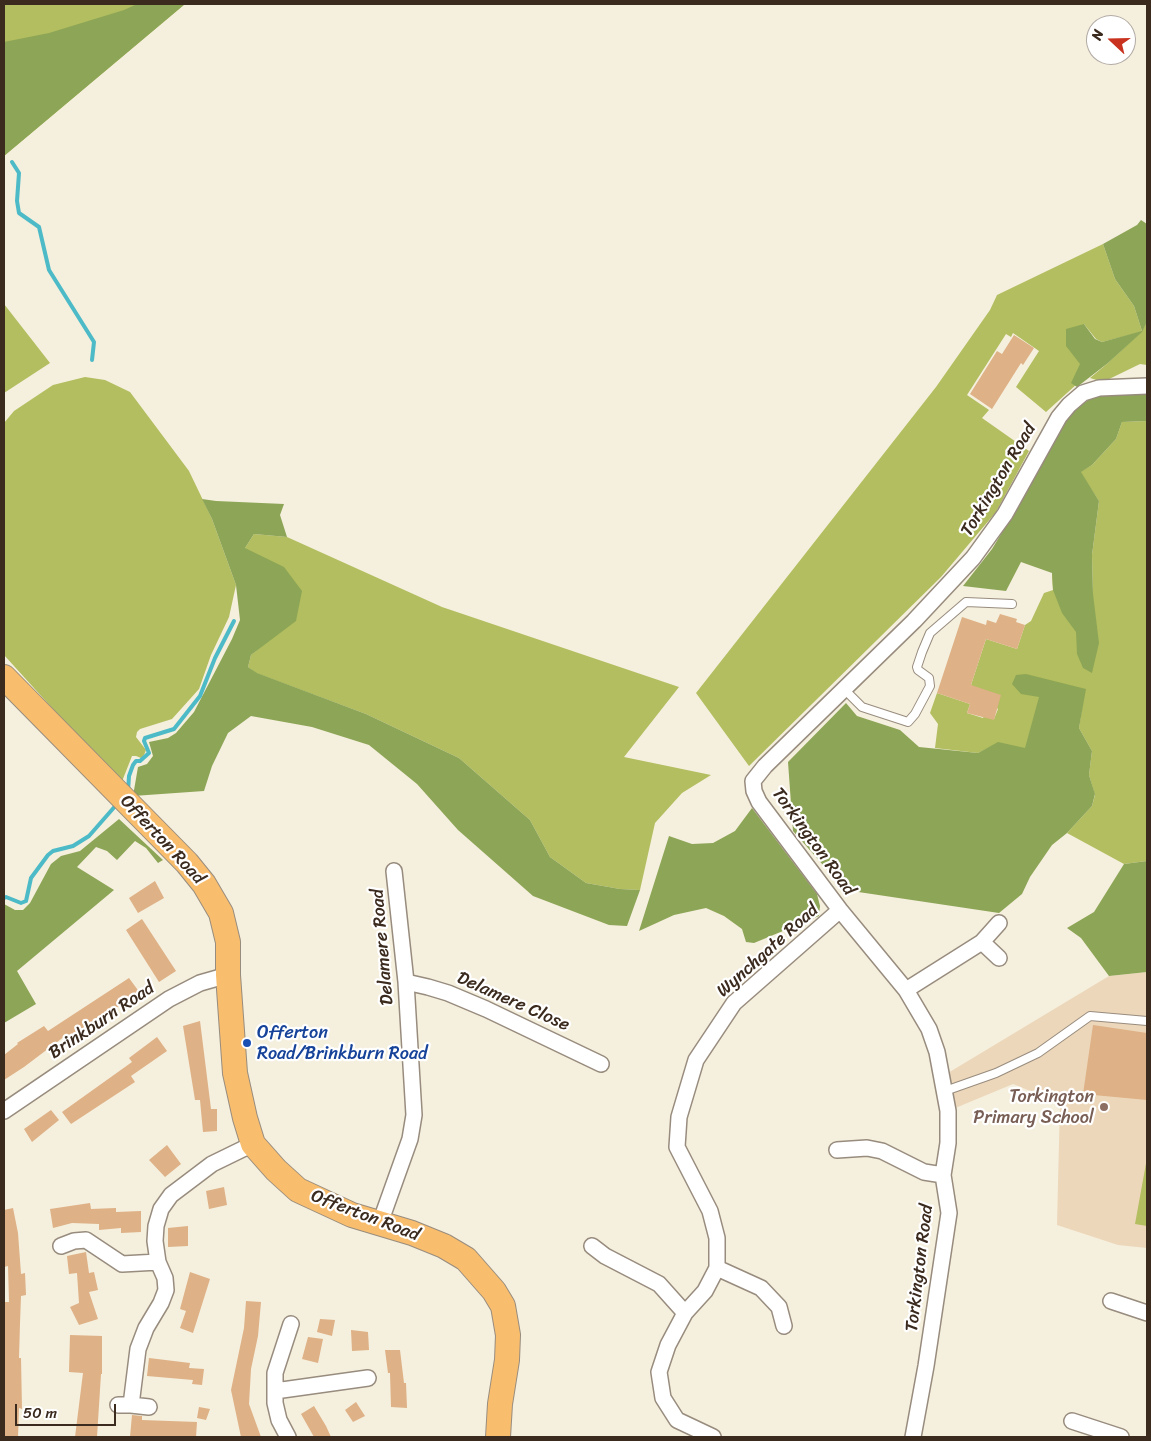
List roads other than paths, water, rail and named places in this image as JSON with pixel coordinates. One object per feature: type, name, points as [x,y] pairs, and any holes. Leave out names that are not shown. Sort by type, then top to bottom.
[{"type":"main road","name":"Offerton Road","points":[[4,677],[187,863],[204,884],[221,913],[228,942],[228,975],[235,1073],[253,1144],[276,1170],[298,1190],[343,1211],[444,1246],[472,1265],[494,1290],[503,1306],[508,1335],[498,1437]]},
{"type":"street","name":"Torkington Road","points":[[914,1437],[949,1213],[943,1175],[948,1143],[948,1111],[938,1052],[929,1029],[906,990],[840,910],[758,802],[753,781],[764,766],[914,621],[973,558],[1005,514],[1058,417],[1069,405],[1082,393],[1099,388],[1147,386]]},
{"type":"street","name":"Delamere Road","points":[[380,1223],[410,1139],[414,1115],[406,982],[394,871]]},
{"type":"street","name":"Wynchgate Road","points":[[713,1437],[677,1420],[662,1398],[659,1372],[668,1345],[685,1313],[705,1290],[717,1268],[717,1238],[710,1211],[678,1147],[679,1117],[696,1060],[734,1003],[840,910]]},
{"type":"street","points":[[906,990],[982,942],[999,923]]},
{"type":"street","points":[[982,942],[999,958]]},
{"type":"street","name":"Brinkburn Road","points":[[4,1111],[169,999],[200,983],[228,975]]},
{"type":"street","name":"Delamere Close","points":[[406,982],[456,996],[601,1064]]},
{"type":"street","points":[[149,1407],[124,1405],[138,1349],[146,1328],[161,1303],[166,1290],[165,1278],[158,1262],[155,1241],[156,1226],[161,1209],[171,1195],[212,1164],[253,1144]]},
{"type":"street","points":[[837,1150],[867,1148],[882,1151],[924,1172],[943,1175]]},
{"type":"street","points":[[62,1246],[74,1241],[86,1240],[122,1264],[158,1262]]},
{"type":"street","points":[[592,1246],[605,1256],[659,1284],[685,1313]]},
{"type":"street","points":[[717,1268],[761,1288],[779,1307],[784,1326]]},
{"type":"street","points":[[1111,1301],[1147,1314]]},
{"type":"street","points":[[288,1437],[279,1420],[275,1391],[275,1373],[292,1324]]},
{"type":"street","points":[[275,1391],[368,1378]]},
{"type":"street","points":[[1072,1421],[1121,1437]]},
{"type":"lane","points":[[844,689],[862,707],[903,722],[910,721],[922,703],[931,683],[930,678],[918,670],[917,667],[930,632],[966,602],[1012,604]]},
{"type":"lane","points":[[945,1091],[996,1073],[1038,1053],[1090,1016],[1147,1021]]},
{"type":"waterway","points":[[12,162],[19,173],[17,201],[19,213],[39,227],[49,270],[94,342],[92,360]]},
{"type":"waterway","points":[[128,791],[129,776],[133,765],[149,753],[144,741],[145,738],[174,729],[200,696],[215,658],[234,621]]},
{"type":"waterway","points":[[4,898],[6,897],[21,903],[26,901],[31,878],[48,855],[53,851],[73,846],[89,836],[117,804]]},
{"type":"place","name":"Offerton Road/Brinkburn Road","points":[[247,1043]]},
{"type":"place","name":"Torkington Primary School","points":[[1104,1107]]}]
